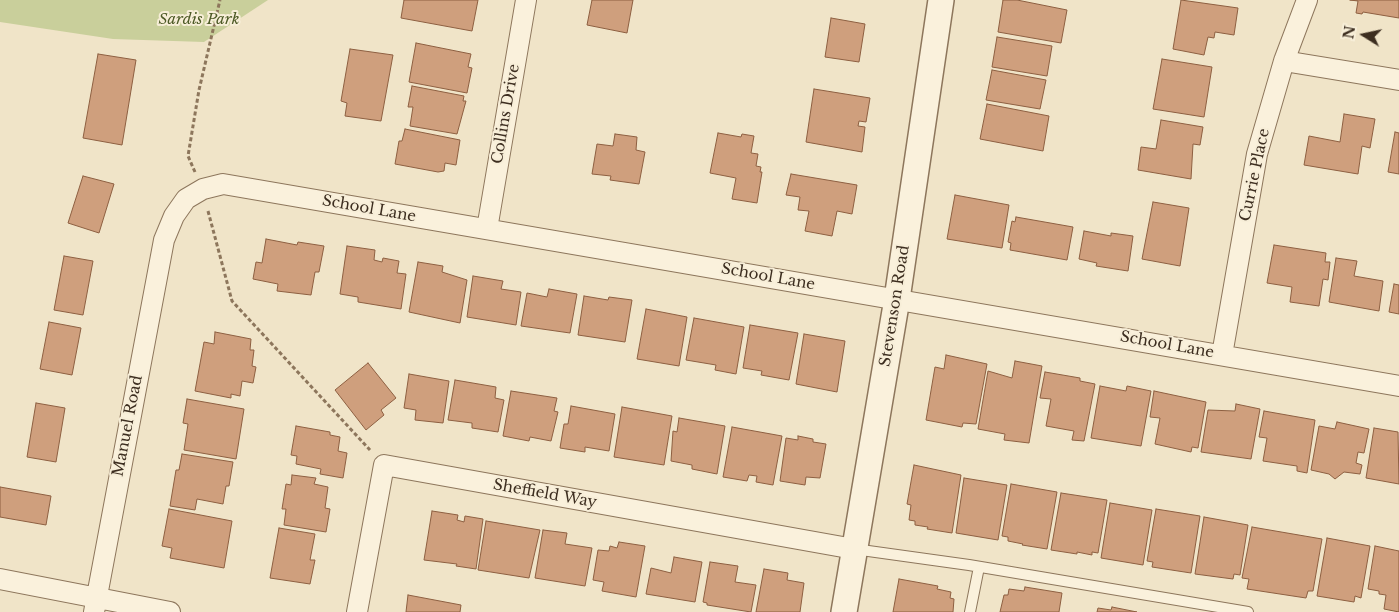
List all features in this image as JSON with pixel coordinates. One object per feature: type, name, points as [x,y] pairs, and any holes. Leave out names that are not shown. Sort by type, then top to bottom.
[{"type":"street","name":"Collins Drive","points":[[487,229],[526,0]]},
{"type":"street","name":"Stevenson Road","points":[[844,612],[896,298],[941,0]]},
{"type":"street","name":"Currie Place","points":[[1222,355],[1257,154],[1284,61],[1307,0]]},
{"type":"street","points":[[1284,61],[1399,80]]},
{"type":"street","name":"School Lane","points":[[164,240],[174,216],[186,199],[203,189],[223,184],[896,298],[1399,386]]},
{"type":"street","name":"Manuel Road","points":[[95,605],[164,240]]},
{"type":"street","points":[[357,612],[384,465]]},
{"type":"street","name":"Sheffield Way","points":[[384,465],[854,549]]},
{"type":"street","points":[[0,579],[95,605],[170,612]]},
{"type":"lane","points":[[854,549],[980,567],[1248,612]]},
{"type":"lane","points":[[970,612],[980,567]]},
{"type":"path","points":[[220,0],[199,90],[188,156],[203,189],[232,301],[384,465]]},
{"type":"green space","name":"Sardis Park","points":[[0,0],[268,0],[204,42],[113,39],[0,22]]},
{"type":"building","points":[[404,0],[478,0],[472,31],[401,18]]},
{"type":"building","points":[[592,0],[633,0],[627,33],[587,25]]},
{"type":"building","points":[[1003,0],[1017,0],[1067,10],[1061,43],[998,32]]},
{"type":"building","points":[[1181,0],[1238,8],[1234,35],[1215,32],[1214,38],[1208,37],[1204,55],[1173,49]]},
{"type":"building","points":[[1350,0],[1399,0],[1399,18],[1363,12],[1362,14],[1356,13],[1358,1]]},
{"type":"building","points":[[831,18],[865,24],[859,62],[825,57]]},
{"type":"building","points":[[997,37],[1052,46],[1047,76],[992,67]]},
{"type":"building","points":[[416,43],[471,54],[468,67],[472,68],[467,93],[409,82]]},
{"type":"building","points":[[350,49],[393,55],[381,121],[345,116],[347,103],[341,101]]},
{"type":"building","points":[[98,54],[136,60],[122,145],[83,138]]},
{"type":"building","points":[[1162,59],[1212,67],[1204,117],[1153,109]]},
{"type":"building","points":[[992,70],[1046,80],[1040,109],[986,100]]},
{"type":"building","points":[[412,86],[464,96],[463,101],[466,101],[457,134],[410,126],[413,107],[408,107]]},
{"type":"building","points":[[814,89],[870,98],[866,122],[859,121],[858,126],[865,127],[862,152],[806,142]]},
{"type":"building","points":[[987,104],[1049,116],[1043,151],[980,139]]},
{"type":"building","points":[[1344,114],[1375,119],[1370,148],[1362,146],[1358,174],[1304,165],[1309,136],[1340,142]]},
{"type":"building","points":[[1161,120],[1203,127],[1200,145],[1193,144],[1191,179],[1138,170],[1141,147],[1156,149]]},
{"type":"building","points":[[405,129],[460,140],[456,165],[445,163],[444,171],[438,172],[395,164],[399,141],[402,141]]},
{"type":"building","points":[[1395,132],[1399,133],[1399,174],[1388,172]]},
{"type":"building","points":[[718,133],[741,137],[742,134],[754,136],[751,153],[758,154],[756,166],[761,167],[760,172],[762,172],[757,203],[732,199],[736,178],[710,173]]},
{"type":"building","points":[[615,134],[637,137],[636,150],[645,152],[639,184],[610,180],[611,176],[592,174],[597,144],[613,146]]},
{"type":"building","points":[[791,174],[857,185],[852,214],[837,211],[832,236],[805,231],[809,211],[798,210],[800,197],[786,195]]},
{"type":"building","points":[[83,176],[114,184],[99,233],[68,223]]},
{"type":"building","points":[[955,195],[1009,205],[1002,248],[947,239]]},
{"type":"building","points":[[1153,202],[1189,208],[1180,266],[1142,259]]},
{"type":"building","points":[[1016,217],[1073,227],[1067,260],[1010,250],[1011,243],[1008,242],[1012,221],[1015,222]]},
{"type":"building","points":[[1084,231],[1111,236],[1111,233],[1133,236],[1128,271],[1096,266],[1097,263],[1079,259]]},
{"type":"building","points":[[266,239],[297,245],[298,242],[324,246],[319,272],[315,272],[311,295],[277,291],[278,284],[253,279],[256,262],[262,263]]},
{"type":"building","points":[[1274,245],[1326,253],[1325,262],[1330,262],[1328,280],[1323,279],[1319,306],[1290,302],[1292,287],[1267,283]]},
{"type":"building","points":[[347,246],[375,250],[374,260],[382,262],[383,258],[399,261],[397,273],[406,274],[401,309],[358,302],[358,297],[340,294]]},
{"type":"building","points":[[64,256],[93,261],[83,315],[54,310]]},
{"type":"building","points":[[1336,258],[1357,261],[1354,276],[1383,281],[1379,311],[1329,302]]},
{"type":"building","points":[[418,262],[443,266],[442,272],[467,280],[460,323],[409,312]]},
{"type":"building","points":[[473,276],[503,281],[501,289],[521,292],[516,325],[467,317]]},
{"type":"building","points":[[1394,284],[1399,285],[1399,314],[1389,312]]},
{"type":"building","points":[[549,289],[577,294],[570,333],[521,326],[527,293],[547,297]]},
{"type":"building","points":[[584,296],[608,300],[609,297],[632,300],[625,342],[578,335]]},
{"type":"building","points":[[646,309],[687,317],[679,366],[637,359]]},
{"type":"building","points":[[694,318],[744,327],[736,374],[715,370],[716,365],[686,360]]},
{"type":"building","points":[[49,322],[81,328],[72,375],[40,369]]},
{"type":"building","points":[[750,325],[798,333],[789,380],[761,375],[762,371],[743,368]]},
{"type":"building","points":[[215,332],[251,339],[250,350],[254,350],[252,366],[256,367],[253,383],[242,381],[240,396],[231,394],[231,398],[195,391],[204,342],[214,344]]},
{"type":"building","points":[[804,334],[845,341],[837,392],[796,384]]},
{"type":"building","points":[[946,355],[987,364],[976,424],[963,423],[962,427],[926,420],[935,367],[944,369]]},
{"type":"building","points":[[1015,361],[1042,366],[1029,443],[1004,440],[1005,434],[978,429],[988,371],[1012,378]]},
{"type":"building","points":[[368,363],[396,398],[381,410],[384,415],[366,430],[335,390]]},
{"type":"building","points":[[1045,372],[1080,378],[1080,381],[1095,384],[1084,441],[1072,440],[1074,431],[1046,426],[1051,399],[1040,398]]},
{"type":"building","points":[[409,374],[449,381],[443,423],[415,420],[416,410],[404,408]]},
{"type":"building","points":[[455,380],[496,387],[495,398],[504,400],[498,432],[472,428],[472,423],[448,420]]},
{"type":"building","points":[[1100,386],[1126,391],[1127,386],[1151,391],[1141,446],[1091,438]]},
{"type":"building","points":[[511,391],[557,398],[554,411],[558,412],[551,441],[530,437],[529,441],[503,436]]},
{"type":"building","points":[[1154,391],[1206,402],[1198,448],[1192,447],[1191,452],[1155,444],[1160,418],[1150,417]]},
{"type":"building","points":[[187,399],[244,409],[236,459],[184,450],[188,424],[183,423]]},
{"type":"building","points":[[36,403],[65,408],[56,462],[27,457]]},
{"type":"building","points":[[1236,404],[1260,409],[1251,459],[1201,452],[1208,410],[1235,411]]},
{"type":"building","points":[[571,406],[615,414],[609,451],[585,447],[585,452],[560,448],[564,424],[568,424]]},
{"type":"building","points":[[622,407],[672,416],[664,465],[614,457]]},
{"type":"building","points":[[1264,411],[1315,420],[1307,473],[1297,471],[1297,466],[1263,461],[1267,438],[1259,437]]},
{"type":"building","points":[[679,418],[725,426],[717,474],[692,469],[692,465],[671,461],[673,431],[677,432]]},
{"type":"building","points":[[1337,422],[1369,429],[1364,453],[1358,452],[1356,463],[1362,465],[1360,474],[1344,472],[1335,479],[1329,474],[1311,470],[1319,426],[1335,429]]},
{"type":"building","points":[[296,426],[330,432],[330,435],[340,437],[338,451],[347,453],[343,478],[320,474],[321,469],[296,464],[297,456],[291,455]]},
{"type":"building","points":[[732,427],[782,436],[773,485],[756,482],[757,476],[749,475],[747,481],[723,477]]},
{"type":"building","points":[[1374,428],[1398,432],[1399,484],[1366,478]]},
{"type":"building","points":[[798,436],[813,439],[813,442],[826,444],[820,478],[806,477],[805,485],[780,481],[786,438],[798,440]]},
{"type":"building","points":[[182,454],[233,462],[229,486],[226,486],[223,504],[197,499],[195,510],[170,506],[176,470],[179,470]]},
{"type":"building","points":[[914,465],[961,475],[952,533],[927,529],[928,527],[915,525],[915,521],[909,520],[911,505],[907,504]]},
{"type":"building","points":[[292,475],[316,478],[314,484],[328,487],[325,508],[330,509],[326,532],[284,525],[286,509],[282,509],[286,484],[291,485]]},
{"type":"building","points":[[964,478],[1007,485],[998,540],[956,533]]},
{"type":"building","points":[[1011,484],[1057,492],[1047,549],[1008,541],[1008,537],[1002,536]]},
{"type":"building","points":[[0,487],[51,496],[46,525],[0,517]]},
{"type":"building","points":[[1061,493],[1107,500],[1098,553],[1092,552],[1092,555],[1051,550]]},
{"type":"building","points":[[1110,503],[1152,510],[1143,565],[1101,558]]},
{"type":"building","points":[[169,509],[232,521],[224,568],[170,558],[172,548],[162,546]]},
{"type":"building","points":[[1156,509],[1200,516],[1191,573],[1152,567],[1153,562],[1147,561]]},
{"type":"building","points":[[432,511],[458,515],[457,520],[464,522],[465,516],[483,519],[476,569],[456,566],[457,564],[424,560]]},
{"type":"building","points":[[1204,517],[1248,525],[1240,575],[1234,574],[1233,579],[1195,574]]},
{"type":"building","points":[[486,521],[540,530],[529,578],[478,570]]},
{"type":"building","points":[[1252,527],[1322,539],[1313,591],[1308,591],[1306,598],[1247,589],[1249,579],[1242,578]]},
{"type":"building","points":[[279,528],[315,534],[310,560],[315,560],[310,584],[270,578]]},
{"type":"building","points":[[543,530],[567,533],[565,544],[592,548],[585,586],[535,578]]},
{"type":"building","points":[[1327,538],[1370,546],[1361,598],[1355,596],[1354,602],[1317,596]]},
{"type":"building","points":[[619,542],[645,546],[636,597],[602,591],[604,582],[593,580],[598,550],[609,551],[610,546],[617,548]]},
{"type":"building","points":[[1375,546],[1399,551],[1399,612],[1384,609],[1386,595],[1379,594],[1379,591],[1368,589]]},
{"type":"building","points":[[674,557],[702,562],[695,602],[646,594],[651,568],[671,573]]},
{"type":"building","points":[[710,562],[738,566],[735,582],[756,585],[751,612],[707,605],[707,603],[703,602]]},
{"type":"building","points":[[764,569],[788,573],[787,580],[804,583],[800,612],[756,612]]},
{"type":"building","points":[[899,579],[938,586],[937,589],[951,592],[950,598],[954,599],[953,612],[893,612]]},
{"type":"building","points":[[1025,587],[1062,593],[1059,612],[1000,612],[1004,595],[1008,595],[1009,589],[1024,591]]},
{"type":"building","points":[[408,595],[461,605],[460,612],[406,612]]},
{"type":"building","points":[[1112,607],[1137,612],[1097,612],[1098,608],[1111,610]]}]
